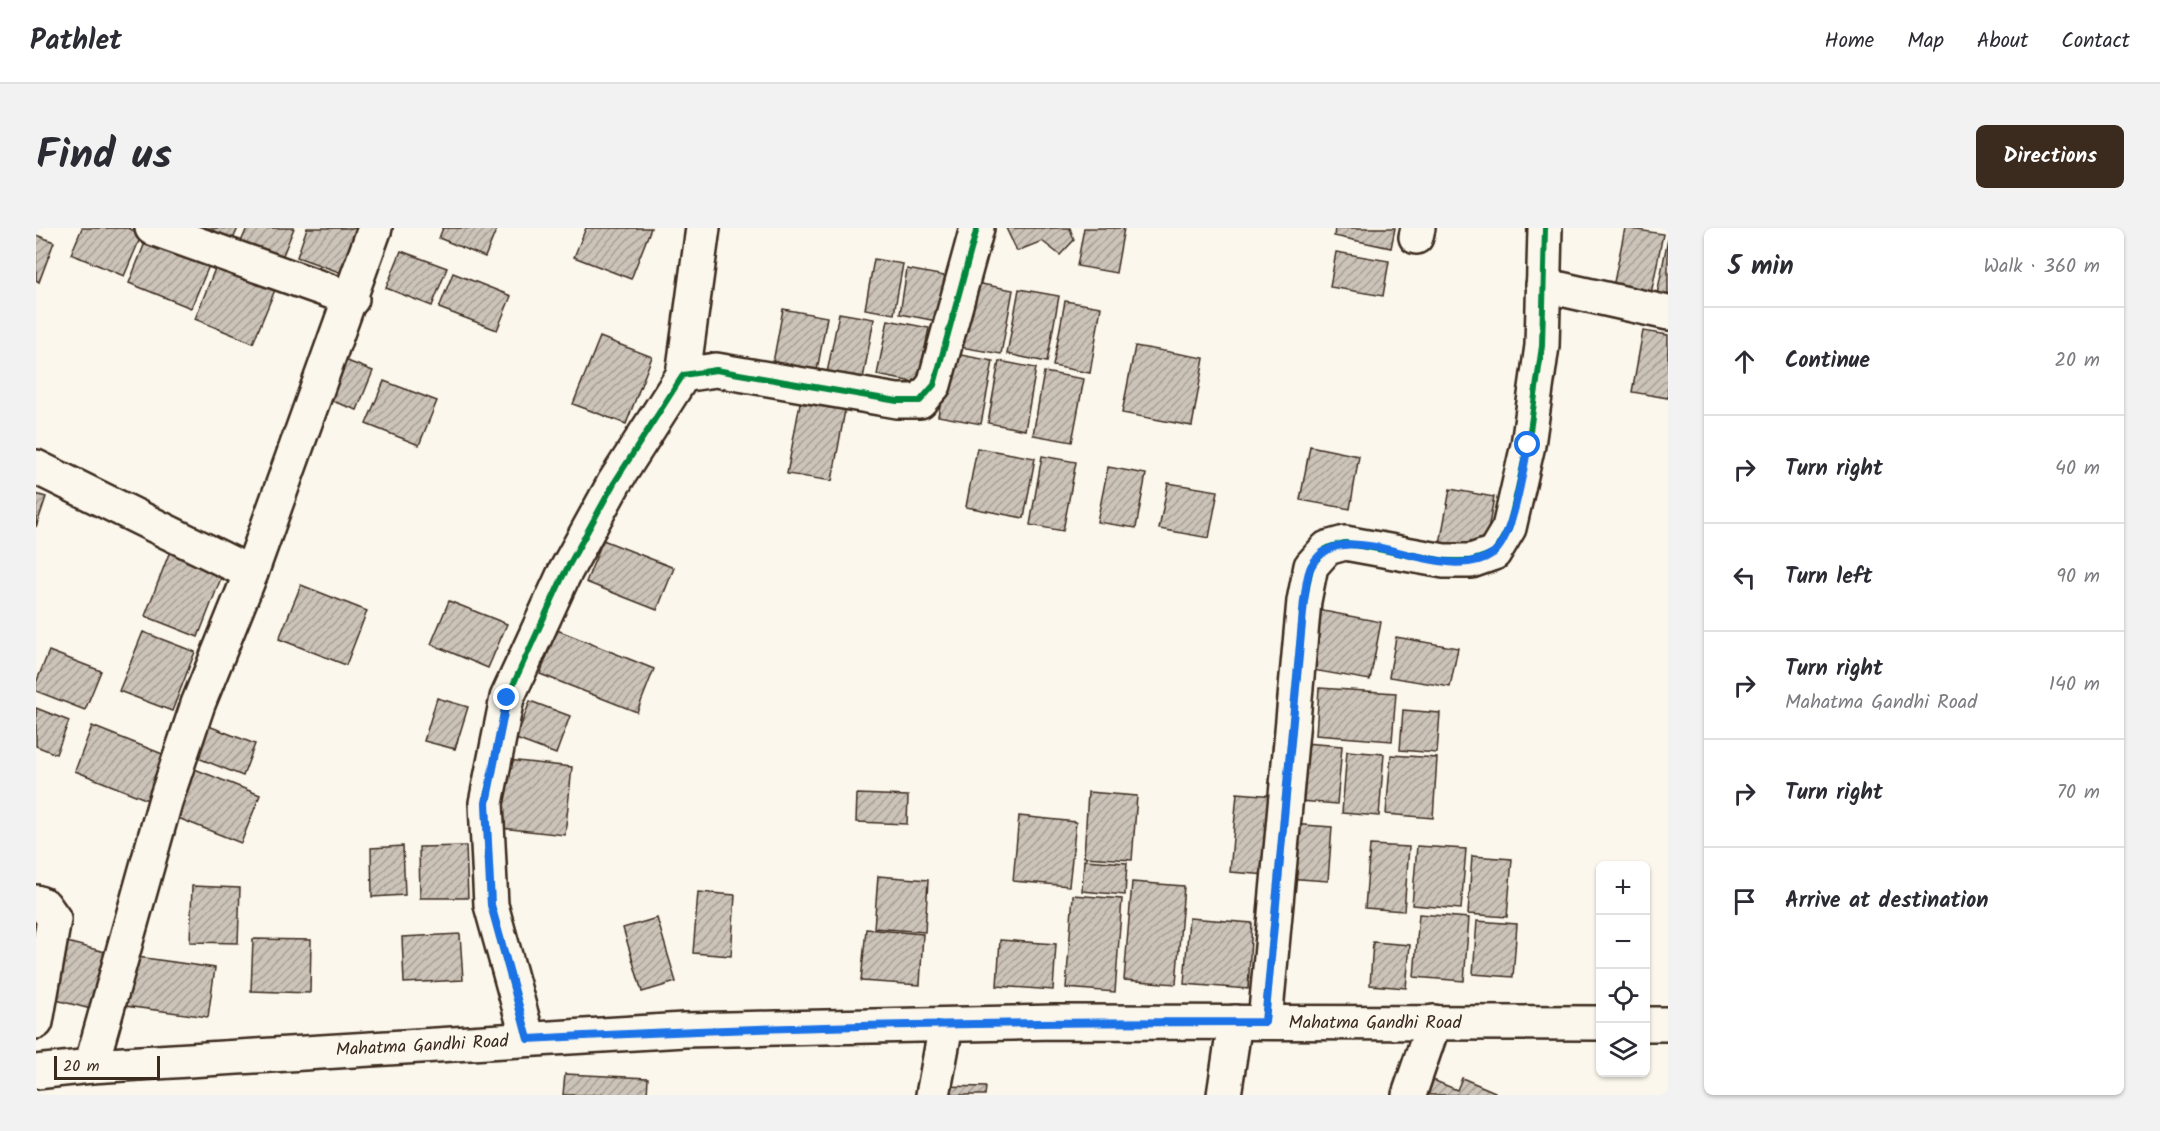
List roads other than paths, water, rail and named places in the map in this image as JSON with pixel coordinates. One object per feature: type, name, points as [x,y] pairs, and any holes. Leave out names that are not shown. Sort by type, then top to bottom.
[{"type":"street","points":[[152,228],[352,299]]},
{"type":"street","points":[[90,1066],[165,802],[198,704],[251,573],[352,299],[375,228]]},
{"type":"street","points":[[528,1039],[491,905],[486,803],[507,698],[563,576],[614,483],[683,375],[703,228]]},
{"type":"street","points":[[683,375],[716,370],[897,401],[920,401],[934,385],[977,228]]},
{"type":"street","points":[[1224,1095],[1250,1022],[1304,601],[1311,566],[1327,548],[1345,543],[1444,561],[1471,561],[1494,553],[1509,528],[1528,445],[1542,346],[1545,228]]},
{"type":"street","points":[[1543,285],[1668,313]]},
{"type":"street","points":[[36,466],[251,573]]},
{"type":"street","points":[[36,902],[44,905],[54,919],[36,1023]]},
{"type":"street","name":"Mahatma Gandhi Road","points":[[36,1072],[90,1066],[684,1030],[1250,1022],[1596,1023]]},
{"type":"street","points":[[1409,1095],[1434,1022]]},
{"type":"street","points":[[1650,1024],[1668,1024]]},
{"type":"street","points":[[933,1095],[946,1025]]}]
